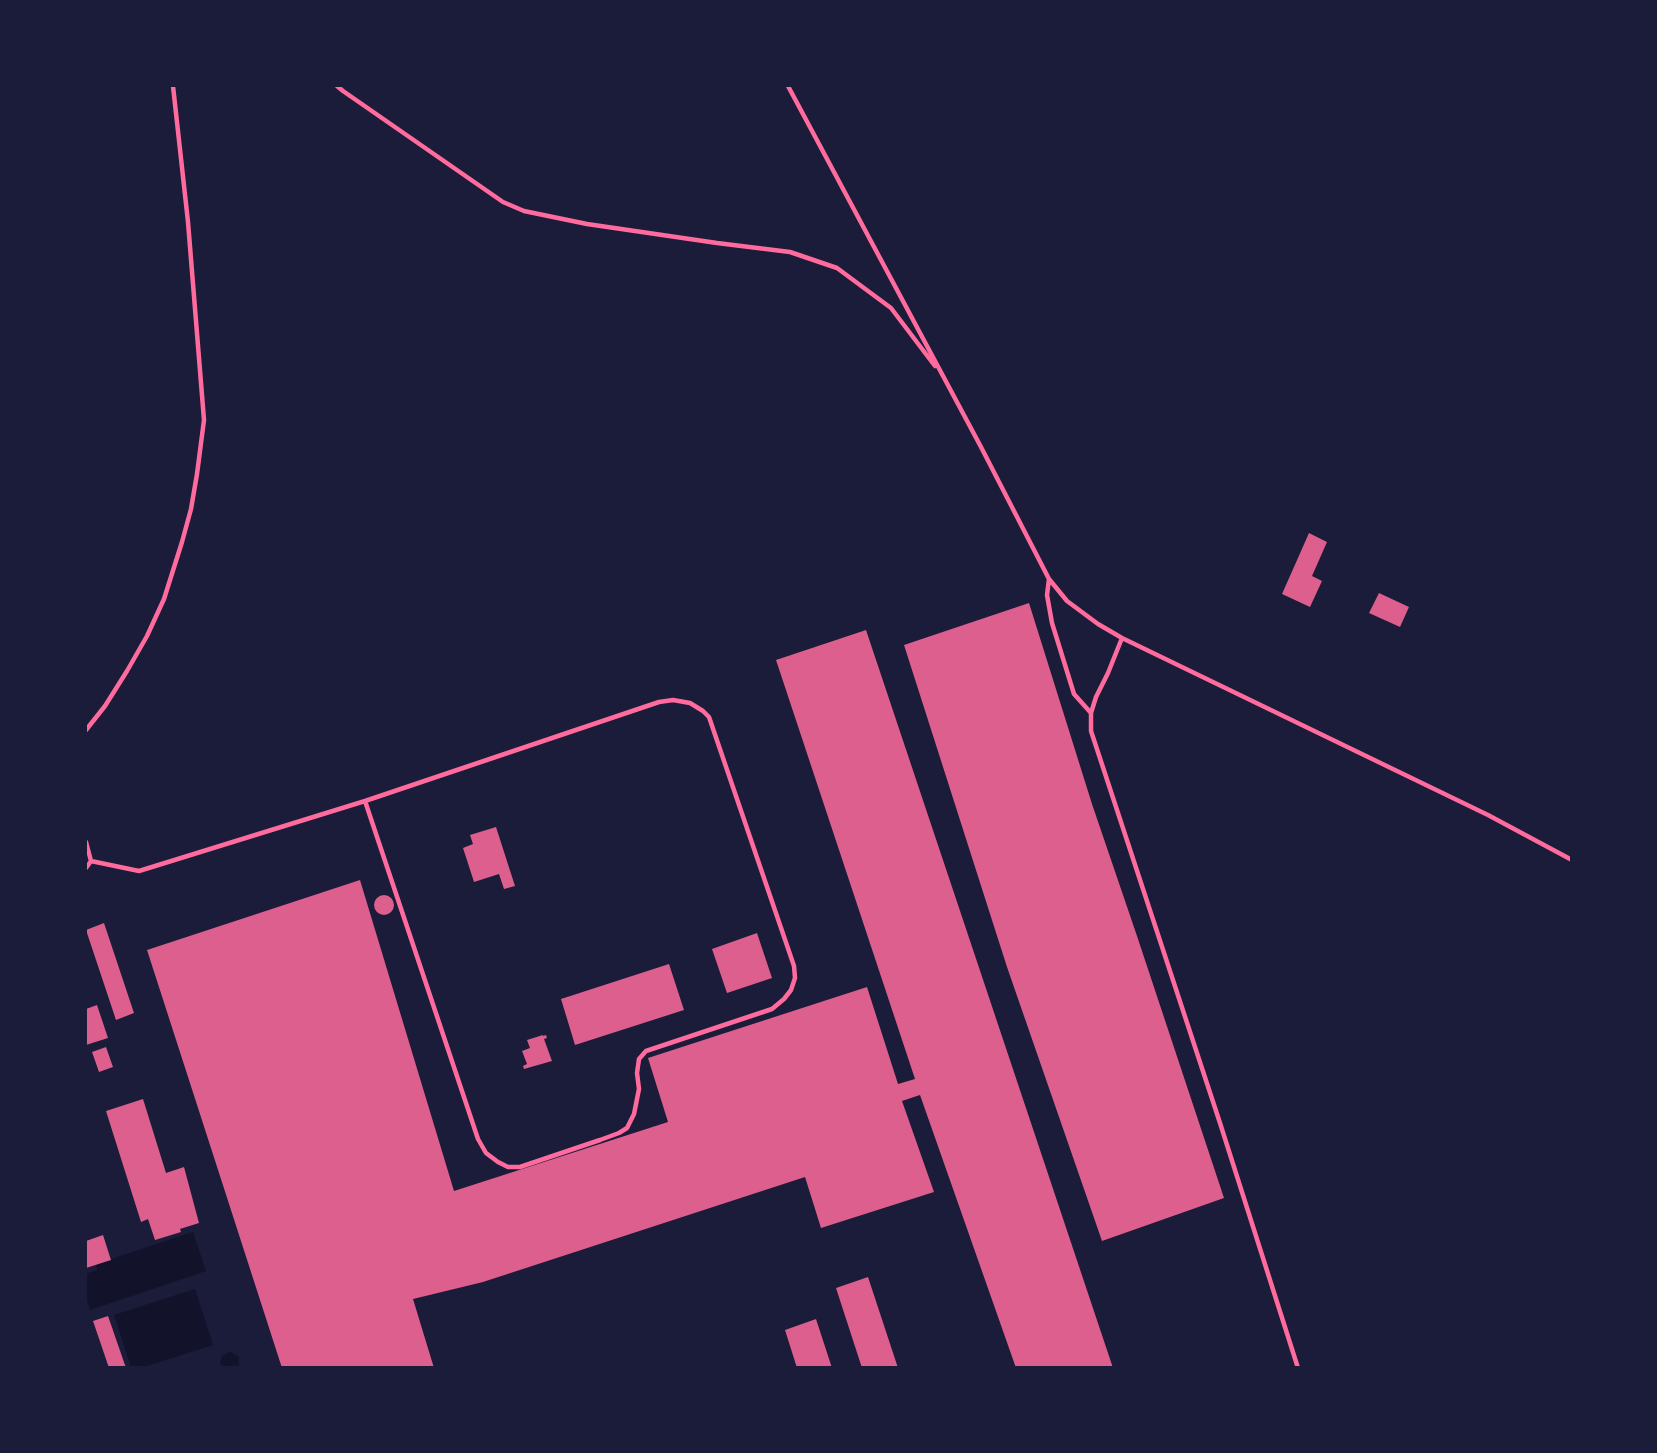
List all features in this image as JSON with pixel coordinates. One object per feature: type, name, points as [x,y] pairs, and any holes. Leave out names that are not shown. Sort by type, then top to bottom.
[{"type":"lane","points":[[86,730],[128,671],[164,599],[191,508],[197,474],[204,420],[188,222],[173,86]]},
{"type":"lane","points":[[337,86],[503,202],[524,211],[599,225],[790,252],[837,268],[891,308],[943,376]]},
{"type":"lane","points":[[788,86],[1049,579],[1067,601],[1122,638],[1488,815],[1572,860]]},
{"type":"lane","points":[[1049,579],[1047,596],[1052,623],[1074,694],[1091,713]]},
{"type":"lane","points":[[1122,638],[1096,697],[1091,713],[1091,731],[1298,1368]]},
{"type":"lane","points":[[91,861],[140,871],[365,801],[659,702],[673,700],[690,703],[709,717],[794,966],[795,978],[791,990],[772,1009],[646,1051],[639,1059],[637,1073],[639,1089],[634,1114],[627,1128],[619,1133],[520,1167],[508,1167],[486,1153],[478,1139],[365,801]]},
{"type":"lane","points":[[86,842],[91,861]]},
{"type":"lane","points":[[86,868],[91,861]]},
{"type":"shaded area","points":[[193,1232],[206,1271],[90,1310],[86,1297],[86,1274],[97,1270],[96,1264]]},
{"type":"shaded area","points":[[195,1289],[213,1345],[144,1367],[131,1367],[114,1315]]},
{"type":"shaded area","points":[[230,1352],[238,1356],[239,1365],[222,1367],[220,1362],[222,1356]]},
{"type":"building","points":[[1309,533],[1327,542],[1312,576],[1322,581],[1310,607],[1282,594]]},
{"type":"building","points":[[1379,593],[1409,607],[1400,627],[1369,613]]},
{"type":"building","points":[[1029,603],[1092,804],[1224,1198],[1102,1241],[1007,967],[904,645]]},
{"type":"building","points":[[866,630],[1113,1368],[1016,1368],[920,1095],[902,1101],[934,1192],[821,1228],[805,1177],[483,1282],[413,1299],[434,1368],[282,1368],[147,950],[360,880],[454,1191],[668,1122],[648,1058],[867,987],[898,1084],[915,1079],[776,660]]},
{"type":"building","points":[[496,827],[515,886],[504,889],[499,874],[474,882],[463,848],[473,844],[470,835]]},
{"type":"building","points":[[380,895],[388,895],[394,901],[394,909],[388,915],[380,915],[374,909],[374,901]]},
{"type":"building","points":[[104,923],[134,1013],[116,1020],[86,930]]},
{"type":"building","points":[[757,933],[772,978],[727,993],[712,949]]},
{"type":"building","points":[[669,964],[684,1010],[575,1045],[561,999]]},
{"type":"building","points":[[97,1005],[108,1038],[86,1045],[86,1009]]},
{"type":"building","points":[[546,1035],[547,1038],[544,1039],[552,1061],[524,1069],[523,1066],[527,1064],[522,1051],[530,1048],[527,1040]]},
{"type":"building","points":[[106,1047],[113,1067],[99,1072],[92,1052]]},
{"type":"building","points":[[143,1099],[166,1173],[184,1167],[199,1223],[180,1229],[181,1232],[155,1240],[148,1219],[141,1222],[106,1111]]},
{"type":"building","points":[[103,1235],[111,1260],[86,1268],[86,1241]]},
{"type":"building","points":[[868,1277],[898,1368],[862,1368],[836,1288]]},
{"type":"building","points":[[108,1316],[126,1368],[109,1368],[93,1321]]},
{"type":"building","points":[[816,1319],[832,1368],[797,1368],[785,1330]]}]
